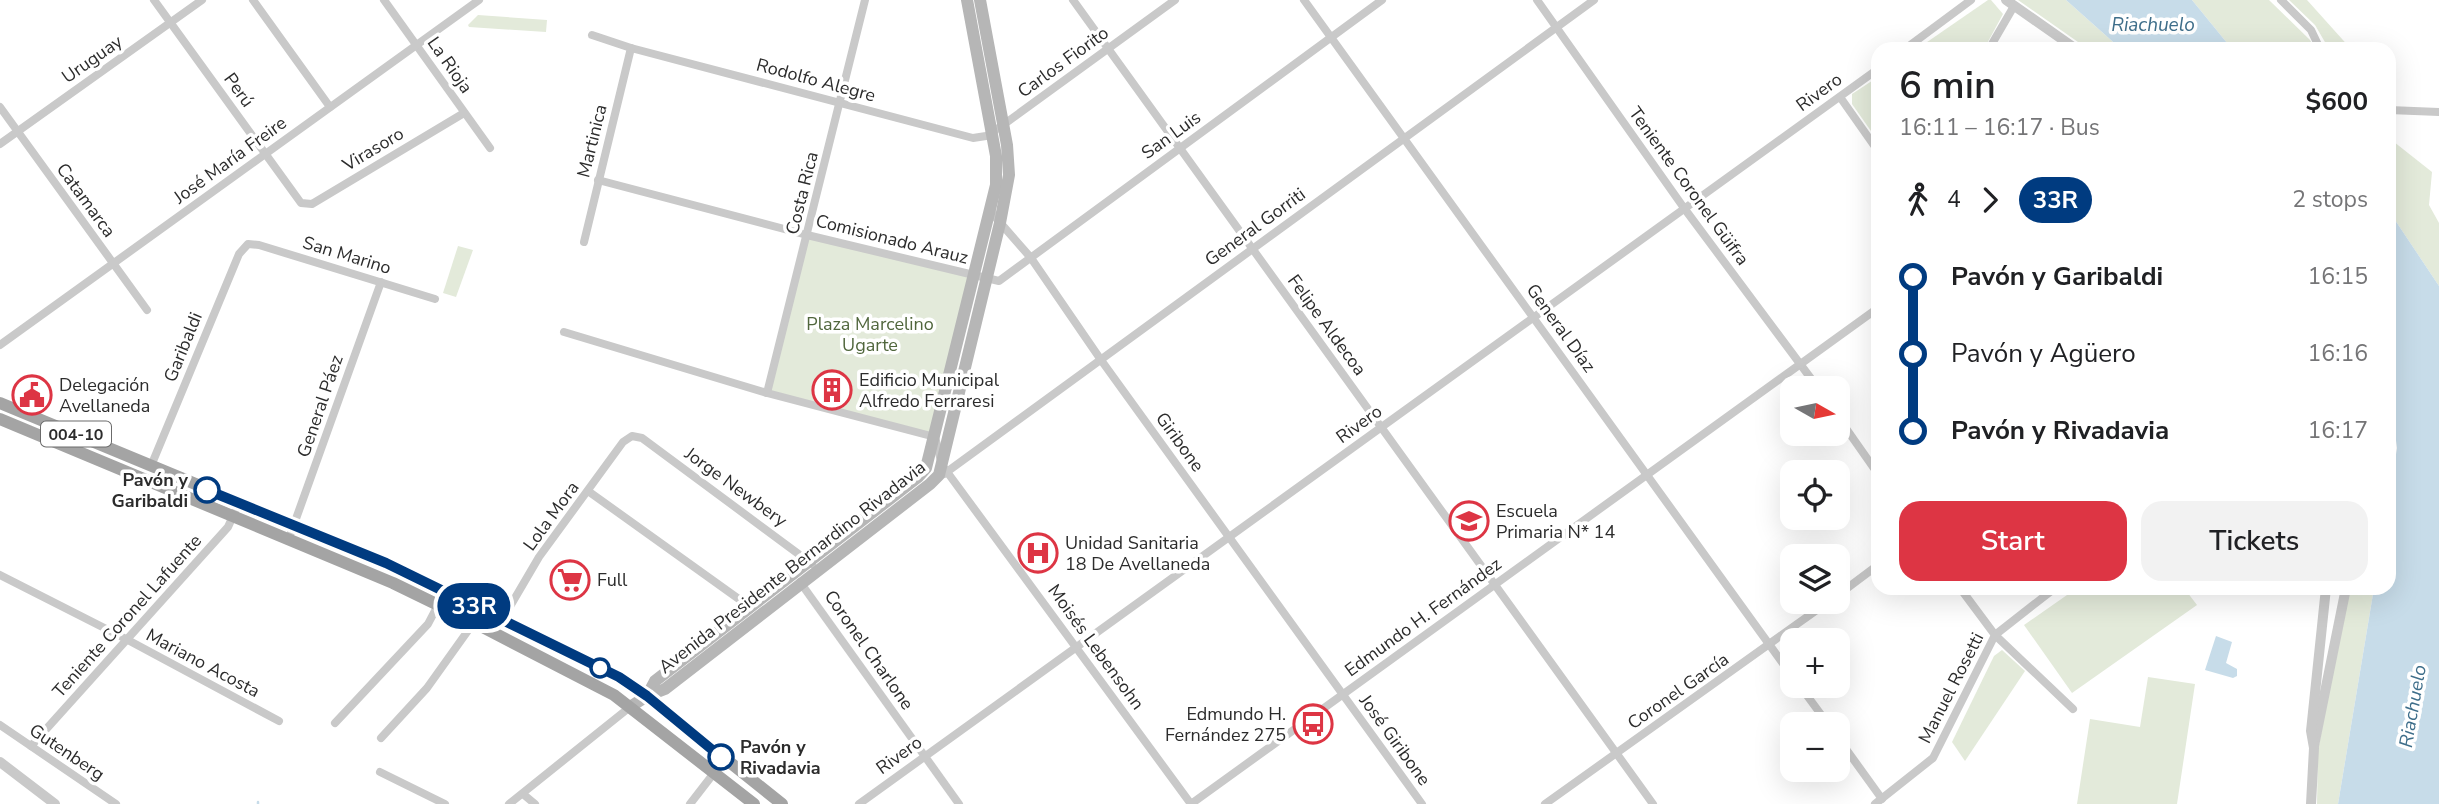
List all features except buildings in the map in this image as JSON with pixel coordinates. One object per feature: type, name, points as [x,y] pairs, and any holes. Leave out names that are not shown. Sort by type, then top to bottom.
[{"type":"main road","name":"Avenida Presidente Bernardino Rivadavia","points":[[813,566],[922,473],[929,460],[980,278],[1000,223],[1010,161],[998,129],[967,0]]},
{"type":"main road","name":"Avenida Presidente Bernardino Rivadavia","points":[[647,696],[665,689],[797,578],[936,479],[945,469],[997,170],[998,129],[980,0]]},
{"type":"main road","name":"004-10","points":[[0,402],[386,563],[619,677],[647,696],[782,804]]},
{"type":"main road","name":"004-10","points":[[0,419],[393,583],[474,623],[614,695],[754,804]]},
{"type":"main road","name":"Avenida Presidente Bernardino Rivadavia","points":[[647,696],[655,681],[750,607],[797,578]]},
{"type":"main road","points":[[630,706],[647,696]]},
{"type":"street","name":"Perú","points":[[154,0],[298,200]]},
{"type":"street","name":"Uruguay","points":[[0,144],[202,0]]},
{"type":"street","points":[[253,0],[330,107]]},
{"type":"street","name":"La Rioja","points":[[384,0],[490,148]]},
{"type":"street","name":"José María Freire","points":[[0,345],[479,0]]},
{"type":"street","name":"Costa Rica","points":[[767,393],[865,0]]},
{"type":"street","name":"Felipe Aldecoa","points":[[1073,0],[1653,804]]},
{"type":"street","name":"Carlos Fiorito","points":[[998,129],[1175,0]]},
{"type":"street","name":"General Díaz","points":[[1304,0],[1780,659]]},
{"type":"street","name":"San Luis","points":[[980,278],[995,281],[1003,279],[1382,0]]},
{"type":"street","name":"Teniente Coronel Güifra","points":[[1537,0],[1684,208],[1810,376]]},
{"type":"street","name":"General Gorriti","points":[[945,469],[1101,360],[1594,0]]},
{"type":"street","points":[[1914,42],[1971,0]]},
{"type":"street","points":[[2281,0],[2311,30],[2317,42]]},
{"type":"street","points":[[1992,42],[2010,3],[2066,42]]},
{"type":"street","name":"Rodolfo Alegre","points":[[592,35],[631,48],[972,138],[980,138],[998,129]]},
{"type":"street","name":"Martinica","points":[[584,242],[631,48]]},
{"type":"street","name":"Rivero","points":[[859,804],[1871,74]]},
{"type":"street","points":[[1840,97],[1871,141]]},
{"type":"street","name":"Catamarca","points":[[0,107],[147,310]]},
{"type":"street","points":[[2396,110],[2439,112]]},
{"type":"street","name":"Virasoro","points":[[298,200],[312,204],[464,113]]},
{"type":"street","name":"Comisionado Arauz","points":[[598,180],[980,278]]},
{"type":"street","name":"Giribone","points":[[990,211],[1031,258],[1101,360],[1342,695]]},
{"type":"street","name":"San Marino","points":[[248,244],[259,245],[435,299]]},
{"type":"street","name":"Garibaldi","points":[[151,466],[239,254],[248,244]]},
{"type":"street","name":"General Páez","points":[[288,541],[381,282]]},
{"type":"street","name":"Edmundo H. Fernández","points":[[1191,804],[1871,313]]},
{"type":"street","points":[[564,332],[767,393],[935,437]]},
{"type":"street","points":[[1850,434],[1871,464]]},
{"type":"street","name":"Lola Mora","points":[[502,620],[539,557],[623,442],[632,436]]},
{"type":"street","name":"Jorge Newbery","points":[[632,436],[642,438],[813,566]]},
{"type":"street","name":"Moisés Lebensohn","points":[[935,437],[945,469],[1191,804]]},
{"type":"street","points":[[588,491],[750,607]]},
{"type":"street","name":"Teniente Coronel Lafuente","points":[[31,746],[228,527],[239,503]]},
{"type":"street","points":[[1850,586],[1871,570]]},
{"type":"street","name":"Mariano Acosta","points":[[0,575],[279,721]]},
{"type":"street","name":"Coronel Charlone","points":[[797,578],[959,804]]},
{"type":"street","points":[[1965,595],[1995,635],[2073,709]]},
{"type":"street","name":"Manuel Rosetti","points":[[1879,801],[1933,758],[1995,635],[2046,595]]},
{"type":"street","points":[[2314,748],[2311,731],[2325,595]]},
{"type":"street","points":[[2311,804],[2314,748],[2345,595]]},
{"type":"street","points":[[335,723],[428,624],[438,605]]},
{"type":"street","points":[[381,738],[427,688],[482,611]]},
{"type":"street","name":"Coronel García","points":[[1545,804],[1812,614]]},
{"type":"street","name":"José Giribone","points":[[1342,695],[1422,804]]},
{"type":"street","points":[[509,804],[630,706]]},
{"type":"street","name":"Gutenberg","points":[[0,725],[116,804]]},
{"type":"street","points":[[1850,756],[1879,801]]},
{"type":"street","points":[[0,762],[55,804]]},
{"type":"street","points":[[380,772],[445,804]]},
{"type":"street","points":[[690,804],[714,773]]},
{"type":"street","points":[[523,794],[535,804]]},
{"type":"green space","points":[[1988,0],[2003,14],[1988,42],[1927,42]]},
{"type":"green space","points":[[2018,0],[2066,0],[2113,42],[2078,42]]},
{"type":"green space","points":[[2192,0],[2269,0],[2311,42],[2226,42]]},
{"type":"green space","points":[[2289,0],[2307,0],[2345,42],[2325,42],[2315,25]]},
{"type":"green space","points":[[478,15],[547,20],[546,32],[469,27]]},
{"type":"green space","points":[[1871,82],[1871,131],[1852,104],[1852,94]]},
{"type":"green space","points":[[2396,144],[2432,172],[2429,205],[2439,223],[2439,286],[2396,222]]},
{"type":"green space","name":"Plaza Marcelino Ugarte","points":[[807,235],[974,276],[935,437],[767,393]]},
{"type":"green space","points":[[458,246],[473,250],[456,297],[443,293]]},
{"type":"green space","points":[[2067,595],[2189,595],[2197,605],[2072,693],[2024,625]]},
{"type":"green space","points":[[2347,595],[2373,595],[2338,804],[2317,804],[2318,750]]},
{"type":"green space","points":[[2002,650],[2025,671],[1965,761],[1952,742],[1994,656]]},
{"type":"green space","points":[[2148,677],[2195,684],[2177,804],[2077,804],[2090,719],[2140,727]]},
{"type":"water","name":"Riachuelo","points":[[2066,0],[2192,0],[2226,42],[2113,42]]},
{"type":"water","name":"Riachuelo","points":[[2396,222],[2439,286],[2439,804],[2338,804],[2373,595],[2396,595]]},
{"type":"water","points":[[2216,636],[2232,642],[2226,663],[2237,669],[2237,676],[2233,678],[2205,670]]},
{"type":"bus line","name":"33R","points":[[207,490],[406,572],[619,677],[647,696],[721,757]]},
{"type":"place","name":"Edificio Municipal Alfredo Ferraresi","points":[[832,390]]},
{"type":"place","name":"Delegación Avellaneda","points":[[32,395]]},
{"type":"place","name":"Pavón y Garibaldi","points":[[207,490]]},
{"type":"place","name":"Escuela Primaria N* 14","points":[[1469,521]]},
{"type":"place","name":"Unidad Sanitaria 18 De Avellaneda","points":[[1038,553]]},
{"type":"place","name":"Full","points":[[570,580]]},
{"type":"place","name":"Edmundo H. Fernández 275","points":[[1313,724]]},
{"type":"place","name":"Pavón y Rivadavia","points":[[721,757]]}]
